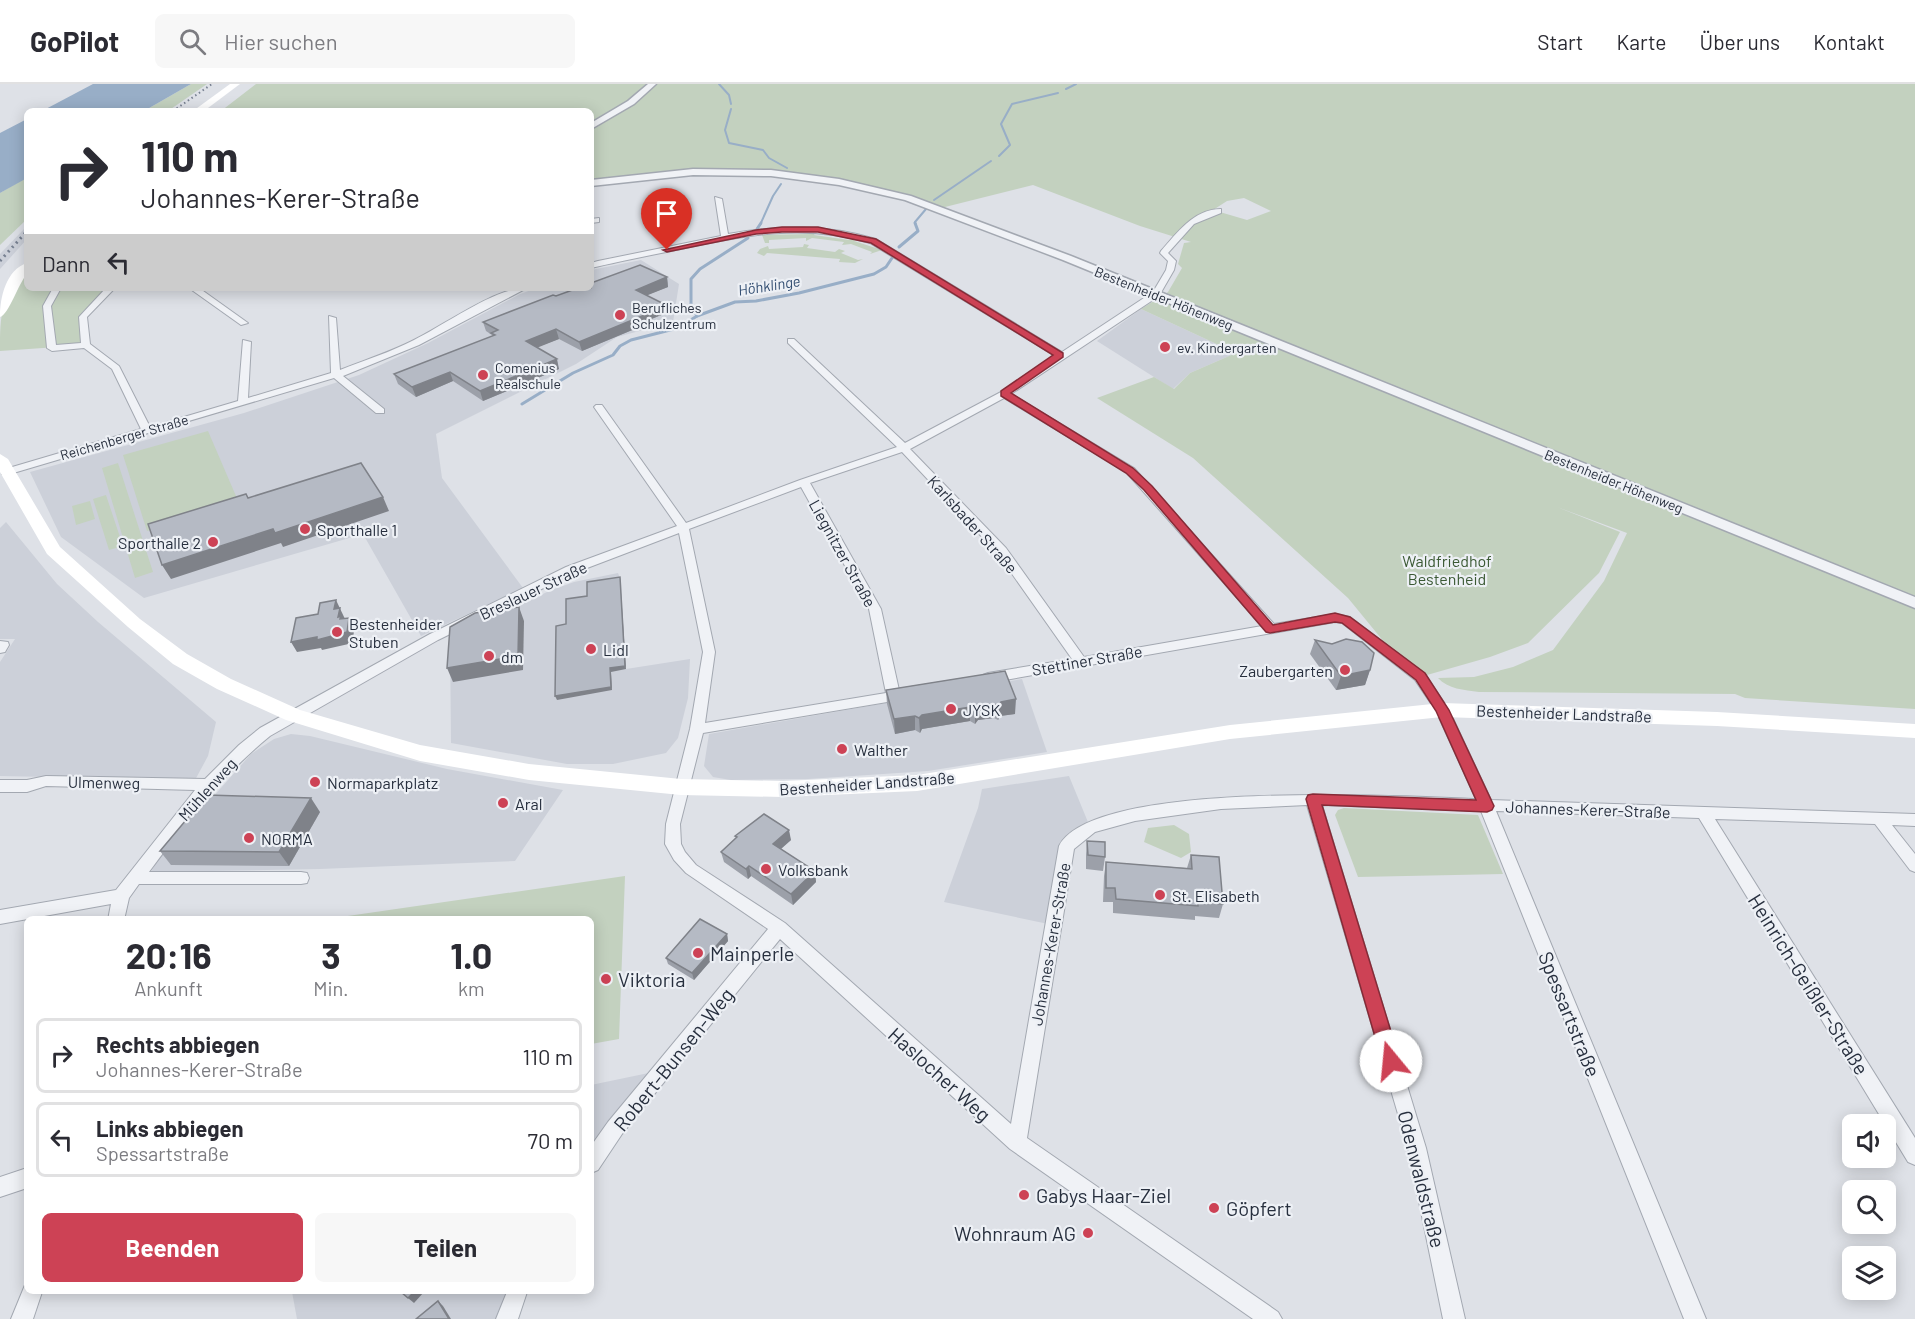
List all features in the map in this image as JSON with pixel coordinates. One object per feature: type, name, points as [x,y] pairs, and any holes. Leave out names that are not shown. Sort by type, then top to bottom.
[{"type":"main road","points":[[202,108],[236,84]]},
{"type":"main road","points":[[0,314],[13,282],[24,270]]},
{"type":"main road","name":"Bestenheider Landstraße","points":[[3,466],[53,550],[134,623],[180,659],[293,715],[420,753],[529,772],[681,787],[783,789],[917,783],[1230,732],[1442,710],[1706,718],[1915,731]]},
{"type":"street","points":[[594,124],[643,95],[652,84]]},
{"type":"street","name":"Bestenheider Höhenweg","points":[[594,183],[693,172],[771,173],[839,182],[908,198],[1156,294],[1915,603]]},
{"type":"street","points":[[718,199],[724,238]]},
{"type":"street","name":"Breslauer Straße","points":[[293,715],[434,637],[549,580],[804,482],[904,448],[1004,393],[1156,294],[1170,270],[1172,261],[1164,253],[1170,243],[1179,237],[1183,228],[1191,222],[1218,211]]},
{"type":"street","points":[[594,265],[771,230],[818,230],[866,238],[1060,355]]},
{"type":"street","points":[[55,291],[47,306],[52,348],[86,345],[116,368],[147,431]]},
{"type":"street","points":[[86,345],[83,317],[108,291]]},
{"type":"street","points":[[197,291],[244,323]]},
{"type":"street","name":"Reichenberger Straße","points":[[3,466],[147,431],[336,375],[416,343],[515,291]]},
{"type":"street","points":[[332,318],[336,375],[380,411]]},
{"type":"street","points":[[791,341],[904,448]]},
{"type":"street","points":[[243,402],[246,342]]},
{"type":"street","points":[[1004,393],[1130,470],[1270,629]]},
{"type":"street","points":[[599,407],[683,527]]},
{"type":"street","name":"Karlsbader Straße","points":[[904,448],[1002,551],[1081,662]]},
{"type":"street","name":"Liegnitzer Straße","points":[[804,482],[875,609],[892,696]]},
{"type":"street","name":"Haslocher Weg","points":[[683,527],[709,652],[697,729],[673,824],[673,844],[679,856],[691,869],[779,928],[1017,1142],[1271,1319]]},
{"type":"street","name":"Stettiner Straße","points":[[971,681],[1335,618],[1346,620],[1420,676],[1442,710]]},
{"type":"street","points":[[697,729],[915,692]]},
{"type":"street","name":"Spessartstraße","points":[[1442,710],[1487,806],[1695,1319]]},
{"type":"street","name":"Mühlenweg","points":[[117,916],[121,896],[208,785],[244,748],[293,715]]},
{"type":"street","name":"Ulmenweg","points":[[0,786],[27,786],[46,781],[208,785]]},
{"type":"street","name":"Johannes-Kerer-Straße","points":[[1017,1142],[1067,846],[1090,826],[1135,815],[1221,803],[1313,799],[1915,820]]},
{"type":"street","name":"Odenwaldstraße","points":[[1313,799],[1416,1148],[1454,1319]]},
{"type":"street","name":"Heinrich-Geißler-Straße","points":[[1703,812],[1915,1155]]},
{"type":"street","points":[[1879,819],[1915,866]]},
{"type":"street","points":[[134,878],[301,878]]},
{"type":"street","points":[[0,917],[121,896]]},
{"type":"street","name":"Robert-Bunsen-Weg","points":[[594,1159],[615,1128],[779,928]]},
{"type":"street","points":[[0,1187],[24,1179]]},
{"type":"street","points":[[22,1319],[31,1294]]},
{"type":"street","points":[[507,1319],[516,1294]]},
{"type":"shaded area","points":[[24,229],[24,242],[0,269],[0,254]]},
{"type":"shaded area","points":[[641,260],[679,284],[673,322],[617,337],[576,364],[436,434],[442,478],[523,588],[421,636],[363,534],[144,598],[61,537],[30,472],[244,413],[359,375],[428,343],[528,291],[594,291],[594,269]]},
{"type":"shaded area","name":"ev. Kindergarten","points":[[1141,309],[1236,353],[1190,373],[1173,389],[1097,341]]},
{"type":"shaded area","points":[[6,522],[57,584],[98,622],[216,722],[208,756],[195,780],[0,776],[0,662],[15,639],[0,639],[0,528]]},
{"type":"shaded area","points":[[618,573],[621,581],[626,669],[690,659],[688,698],[678,738],[666,753],[613,764],[567,764],[451,743],[450,640],[549,591],[574,582]]},
{"type":"shaded area","points":[[1022,679],[1047,752],[928,771],[808,779],[731,780],[713,777],[704,766],[709,734]]},
{"type":"shaded area","points":[[291,734],[310,736],[447,769],[563,790],[515,861],[320,869],[151,872],[159,858],[251,754],[274,739]]},
{"type":"shaded area","points":[[1069,776],[1090,827],[1067,846],[1053,925],[944,902],[978,808],[982,789]]},
{"type":"shaded area","points":[[663,1070],[594,1159],[594,1084]]},
{"type":"shaded area","points":[[292,1294],[516,1294],[507,1319],[297,1319]]},
{"type":"green space","points":[[191,84],[207,84],[172,108],[149,108]]},
{"type":"green space","name":"Waldfriedhof Bestenheid","points":[[256,84],[1915,84],[1915,709],[1745,698],[1735,694],[1479,692],[1457,688],[1442,682],[1438,678],[1474,677],[1513,667],[1553,650],[1604,581],[1627,533],[1557,507],[1620,532],[1599,573],[1528,643],[1490,657],[1420,677],[1398,659],[1348,598],[1193,458],[1097,398],[1154,377],[1174,389],[1190,373],[1236,353],[1141,309],[1168,292],[1182,268],[1178,264],[1184,243],[1191,242],[1140,226],[1033,185],[937,209],[908,198],[839,182],[771,173],[693,172],[594,183],[594,108],[225,108]],"holes":[[[1244,198],[1271,211],[1247,220],[1213,210],[1227,201]]]},
{"type":"green space","points":[[24,179],[24,222],[0,245],[0,193]]},
{"type":"green space","points":[[816,232],[814,235],[849,240],[857,238],[854,241],[882,250],[870,254],[872,252],[851,244],[842,245],[844,242],[812,238],[806,241],[806,238],[769,240],[769,243],[765,243],[762,235],[811,234]]},
{"type":"green space","points":[[804,244],[809,245],[807,248],[835,252],[839,249],[845,251],[841,253],[858,260],[863,259],[855,263],[839,262],[840,259],[767,253],[764,256],[757,253],[768,246],[769,249],[803,247]]},
{"type":"green space","points":[[24,270],[24,291],[108,291],[83,317],[86,345],[0,351],[4,306],[18,277]]},
{"type":"green space","points":[[208,431],[239,503],[147,531],[123,455]]},
{"type":"green space","points":[[118,463],[153,572],[135,578],[102,468]]},
{"type":"green space","points":[[106,495],[123,546],[109,550],[93,499]]},
{"type":"green space","points":[[90,501],[95,519],[76,525],[72,506]]},
{"type":"green space","points":[[1344,808],[1478,815],[1503,874],[1358,877],[1335,815],[1338,810]]},
{"type":"green space","points":[[1174,825],[1189,834],[1191,852],[1181,858],[1144,842],[1148,828]]},
{"type":"green space","name":"Viktoria","points":[[625,876],[619,1039],[594,1043],[594,916],[348,916]]},
{"type":"water","points":[[93,84],[191,84],[149,108],[48,108]]},
{"type":"water","points":[[24,121],[24,180],[0,193],[0,133]]},
{"type":"building","points":[[640,265],[667,277],[636,290],[664,304],[644,312],[647,314],[579,342],[556,329],[526,341],[557,359],[480,391],[450,372],[412,387],[394,374],[495,335],[491,333],[498,330],[483,322],[553,295],[570,291],[594,291],[594,282]]},
{"type":"building","points":[[361,463],[383,497],[275,533],[273,529],[162,565],[148,524],[246,494],[248,498]]},
{"type":"building","name":"Lidl","points":[[620,577],[625,666],[610,668],[611,687],[555,696],[556,626],[566,624],[566,599],[587,596],[587,582]]},
{"type":"building","points":[[336,600],[334,609],[340,608],[338,617],[341,616],[340,619],[349,618],[347,632],[317,640],[317,637],[291,642],[296,618],[318,614],[320,603]]},
{"type":"building","name":"dm","points":[[519,607],[518,656],[447,668],[450,627],[475,613]]},
{"type":"building","points":[[1346,639],[1362,642],[1374,653],[1370,670],[1341,676],[1315,640],[1332,644]]},
{"type":"building","points":[[1005,671],[1016,699],[1001,702],[998,706],[994,704],[979,706],[975,710],[970,707],[922,715],[919,718],[915,716],[894,719],[886,690]]},
{"type":"building","name":"NORMA","points":[[207,795],[311,798],[279,852],[160,851]]},
{"type":"building","name":"Volksbank","points":[[764,814],[789,830],[773,844],[815,871],[791,894],[749,866],[746,869],[721,852],[737,837],[735,836]]},
{"type":"building","points":[[1087,841],[1105,842],[1105,857],[1088,855]]},
{"type":"building","points":[[1191,855],[1219,857],[1223,904],[1198,902],[1198,906],[1116,899],[1115,888],[1106,888],[1106,862],[1192,869]]},
{"type":"building","name":"Mainperle","points":[[700,919],[727,934],[692,973],[666,958]]},
{"type":"building","points":[[438,1301],[449,1319],[416,1319]]},
{"type":"waterway","points":[[719,84],[729,95],[731,104]]},
{"type":"waterway","name":"Höhklinge","points":[[1066,89],[1076,84]]},
{"type":"waterway","name":"Höhklinge","points":[[999,156],[1010,145],[1001,124],[1012,104],[1058,93]]},
{"type":"waterway","points":[[731,109],[725,130],[729,143],[763,150],[769,158],[787,168]]},
{"type":"waterway","name":"Höhklinge","points":[[934,200],[991,161]]},
{"type":"waterway","points":[[761,223],[781,184]]},
{"type":"waterway","name":"Höhklinge","points":[[916,225],[915,222],[926,209]]},
{"type":"waterway","points":[[757,229],[761,223]]},
{"type":"waterway","name":"Höhklinge","points":[[899,247],[918,231],[915,223]]},
{"type":"waterway","points":[[697,316],[691,304],[691,279],[700,269],[748,238]]},
{"type":"waterway","name":"Höhklinge","points":[[697,316],[735,302],[756,301],[799,293],[874,274],[886,267],[892,258]]},
{"type":"waterway","name":"Höhklinge","points":[[522,404],[573,373],[613,355],[620,346],[631,340],[678,328],[697,316]]},
{"type":"railway","points":[[177,108],[212,84]]},
{"type":"railway","points":[[0,261],[24,234]]},
{"type":"place","name":"Berufliches Schulzentrum","points":[[620,315]]},
{"type":"place","name":"ev. Kindergarten","points":[[1165,347]]},
{"type":"place","name":"Comenius Realschule","points":[[483,375]]},
{"type":"place","name":"Sporthalle 1","points":[[305,529]]},
{"type":"place","name":"Sporthalle 2","points":[[213,542]]},
{"type":"place","name":"Bestenheider Stuben","points":[[337,632]]},
{"type":"place","name":"Lidl","points":[[591,649]]},
{"type":"place","name":"dm","points":[[489,656]]},
{"type":"place","name":"Zaubergarten","points":[[1345,670]]},
{"type":"place","name":"JYSK","points":[[951,709]]},
{"type":"place","name":"Walther","points":[[842,749]]},
{"type":"place","name":"Normaparkplatz","points":[[315,782]]},
{"type":"place","name":"Aral","points":[[503,803]]},
{"type":"place","name":"NORMA","points":[[249,838]]},
{"type":"place","name":"Volksbank","points":[[766,869]]},
{"type":"place","name":"St. Elisabeth","points":[[1160,895]]},
{"type":"place","name":"Mainperle","points":[[698,953]]},
{"type":"place","name":"Viktoria","points":[[606,979]]},
{"type":"place","name":"Gabys Haar-Ziel","points":[[1024,1195]]},
{"type":"place","name":"Göpfert","points":[[1214,1208]]},
{"type":"place","name":"Wohnraum AG","points":[[1088,1233]]},
{"type":"route","points":[[667,250],[756,232],[782,230],[818,230],[873,241],[1060,355],[1004,393],[1130,470],[1270,629],[1335,618],[1346,620],[1420,676],[1442,710],[1487,806],[1313,799],[1391,1061]]}]
